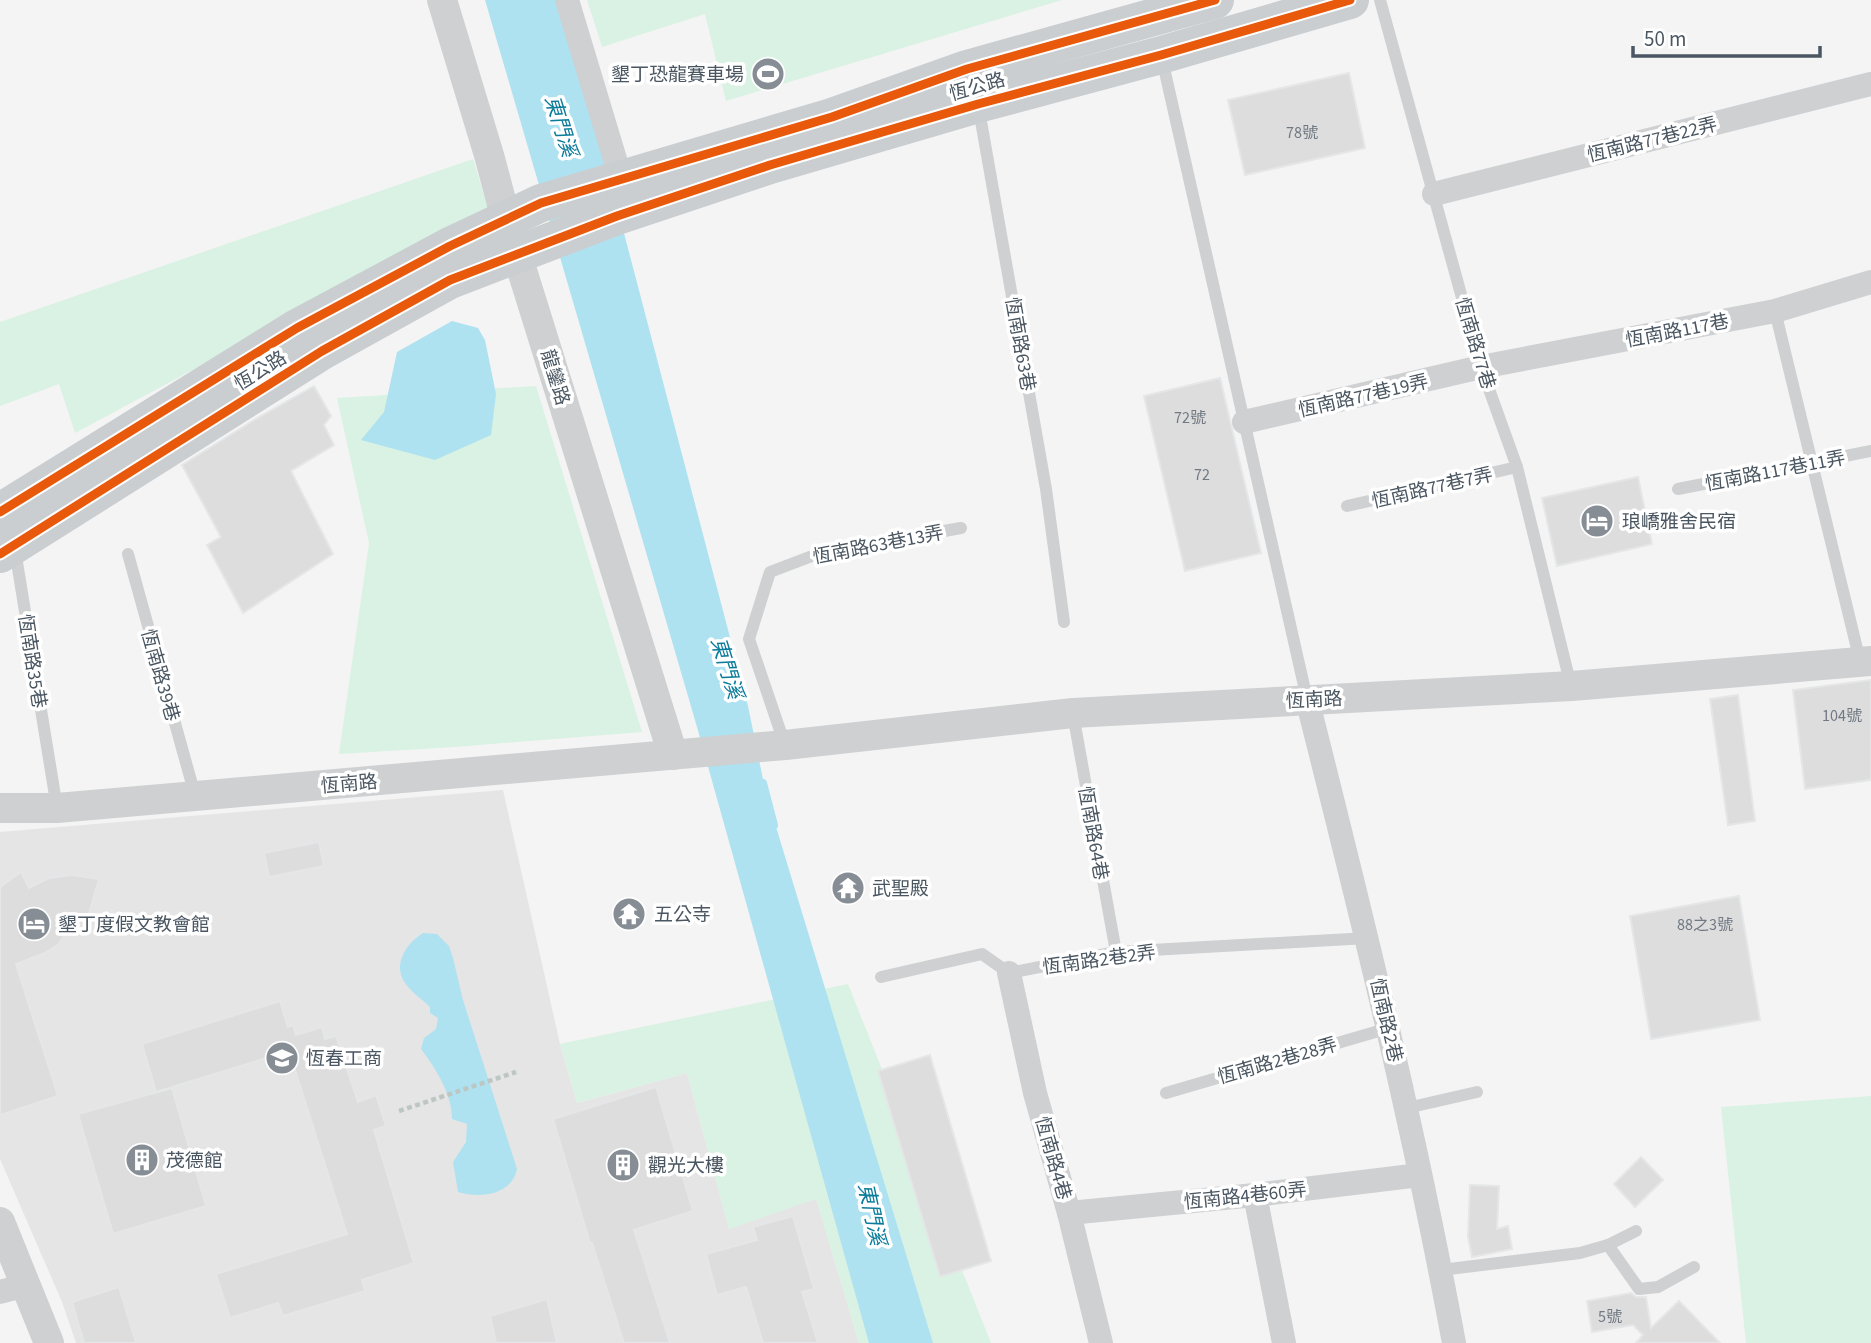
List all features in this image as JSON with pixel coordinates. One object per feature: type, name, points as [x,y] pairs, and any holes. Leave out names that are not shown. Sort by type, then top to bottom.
[{"type":"main road","name":"恆公路","points":[[1156,36],[1215,0]]},
{"type":"main road","name":"恆公路","points":[[5,532],[297,328],[407,268],[525,238],[541,203],[616,193],[770,165],[973,86],[1156,36],[1350,0]]},
{"type":"main road","points":[[525,238],[616,193]]},
{"type":"street","name":"龍鑾路","points":[[442,0],[489,155],[525,238],[685,753]]},
{"type":"street","points":[[567,0],[616,193]]},
{"type":"street","name":"恆南路77巷22弄","points":[[1434,194],[1871,84]]},
{"type":"street","name":"恆南路117巷","points":[[1481,367],[1775,311],[1871,282]]},
{"type":"street","name":"恆南路77巷19弄","points":[[1244,422],[1481,367]]},
{"type":"street","name":"恆南路","points":[[0,808],[57,807],[771,746],[1073,713],[1572,686],[1865,662]]},
{"type":"street","name":"恆南路2巷","points":[[1307,699],[1389,1028],[1454,1343]]},
{"type":"street","name":"恆南路4巷","points":[[1009,973],[1035,1093],[1069,1213],[1101,1343]]},
{"type":"street","name":"恆南路4巷60弄","points":[[1069,1213],[1255,1195],[1420,1175]]},
{"type":"street","points":[[1255,1195],[1284,1343]]},
{"type":"street","points":[[0,1222],[14,1288],[50,1343]]},
{"type":"lane","name":"恆南路77巷","points":[[1380,0],[1481,367],[1517,467],[1572,686]]},
{"type":"lane","points":[[1156,36],[1307,699]]},
{"type":"lane","name":"恆南路63巷","points":[[973,86],[1046,489],[1065,622]]},
{"type":"lane","points":[[1775,311],[1865,662]]},
{"type":"lane","name":"恆南路117巷11弄","points":[[1678,489],[1871,451]]},
{"type":"lane","name":"恆南路77巷7弄","points":[[1347,506],[1517,467]]},
{"type":"lane","name":"恆南路63巷13弄","points":[[771,746],[749,639],[769,572],[820,553],[961,528]]},
{"type":"lane","name":"恆南路35巷","points":[[5,532],[57,807]]},
{"type":"lane","name":"恆南路39巷","points":[[128,554],[195,795]]},
{"type":"lane","name":"恆南路64巷","points":[[1073,713],[1116,953]]},
{"type":"lane","name":"恆南路2巷2弄","points":[[1009,973],[1116,953],[1368,938]]},
{"type":"lane","points":[[881,978],[982,954],[1009,973]]},
{"type":"lane","name":"恆南路2巷28弄","points":[[1166,1093],[1389,1028]]},
{"type":"lane","points":[[1407,1108],[1477,1092]]},
{"type":"lane","points":[[1441,1270],[1580,1253],[1608,1245],[1636,1231]]},
{"type":"lane","points":[[1608,1245],[1639,1289],[1658,1287],[1694,1266]]},
{"type":"path","points":[[399,1111],[516,1072]]},
{"type":"shaded area","name":"恆春工商","points":[[503,790],[560,1044],[577,1103],[687,1073],[729,1228],[816,1198],[859,1343],[76,1343],[62,1302],[0,1159],[0,832]]},
{"type":"green space","name":"墾丁恐龍賽車場","points":[[587,0],[1062,0],[726,101],[705,14],[602,47]]},
{"type":"green space","points":[[473,159],[489,211],[75,433],[59,384],[0,406],[0,322]]},
{"type":"green space","points":[[536,386],[642,732],[339,754],[369,543],[337,398]]},
{"type":"green space","points":[[848,984],[991,1343],[859,1343],[816,1199],[729,1229],[687,1073],[577,1103],[560,1044]]},
{"type":"green space","points":[[1871,1096],[1871,1343],[1746,1343],[1721,1107]]},
{"type":"water","points":[[485,0],[557,0],[598,134],[748,706],[766,794],[933,1343],[869,1343],[697,727]]},
{"type":"water","points":[[452,321],[478,328],[485,340],[496,394],[491,435],[435,460],[361,440],[384,412],[397,352]]},
{"type":"water","points":[[423,933],[437,934],[449,946],[463,1000],[517,1169],[509,1185],[494,1193],[476,1195],[458,1192],[453,1162],[466,1142],[467,1124],[452,1119],[446,1091],[421,1049],[424,1038],[436,1029],[438,1018],[430,1013],[430,1007],[409,988],[401,973],[400,965],[405,950]]},
{"type":"building","points":[[1349,73],[1365,148],[1245,175],[1228,100]]},
{"type":"building","points":[[1220,378],[1261,553],[1185,571],[1144,396]]},
{"type":"building","points":[[314,386],[331,416],[324,425],[334,445],[291,471],[333,554],[243,613],[207,545],[221,537],[182,465]]},
{"type":"building","name":"琅嶠雅舍民宿","points":[[1638,477],[1652,544],[1557,566],[1542,498]]},
{"type":"building","points":[[1871,680],[1871,780],[1805,789],[1793,690]]},
{"type":"building","points":[[1738,695],[1755,821],[1728,825],[1710,699]]},
{"type":"building","points":[[319,842],[324,866],[269,877],[264,853]]},
{"type":"building","points":[[21,872],[29,888],[49,878],[72,875],[99,879],[88,917],[69,916],[67,931],[59,944],[45,953],[16,964],[58,1096],[0,1115],[0,887]]},
{"type":"building","points":[[1739,896],[1760,1020],[1651,1039],[1630,916]]},
{"type":"building","points":[[280,1001],[288,1027],[293,1025],[296,1035],[322,1027],[325,1039],[336,1036],[358,1102],[376,1095],[386,1126],[374,1130],[414,1263],[362,1280],[365,1291],[283,1316],[278,1303],[230,1318],[216,1274],[347,1234],[289,1051],[156,1092],[142,1044]]},
{"type":"building","points":[[930,1055],[991,1261],[940,1277],[878,1071]]},
{"type":"building","name":"觀光大樓","points":[[656,1087],[693,1211],[634,1230],[670,1343],[624,1343],[590,1243],[553,1119]]},
{"type":"building","name":"茂德館","points":[[172,1088],[206,1206],[113,1234],[78,1114]]},
{"type":"building","points":[[1641,1157],[1663,1180],[1635,1207],[1614,1184]]},
{"type":"building","points":[[1470,1185],[1499,1186],[1497,1229],[1508,1226],[1512,1249],[1472,1257],[1468,1237]]},
{"type":"building","points":[[793,1216],[814,1289],[802,1292],[818,1343],[763,1343],[746,1287],[717,1295],[706,1254],[757,1240],[753,1227]]},
{"type":"building","points":[[119,1287],[136,1343],[84,1343],[72,1302]]},
{"type":"building","points":[[1631,1293],[1636,1297],[1646,1297],[1651,1328],[1679,1301],[1720,1343],[1636,1343],[1643,1335],[1633,1325],[1592,1332],[1587,1301]]},
{"type":"building","points":[[547,1299],[557,1343],[496,1343],[490,1316]]},
{"type":"waterway","name":"東門溪","points":[[763,783],[774,825]]},
{"type":"cycle path","points":[[0,512],[297,328],[450,246],[541,203],[832,117],[967,69],[1215,0]]},
{"type":"cycle path","points":[[0,554],[322,351],[450,280],[617,216],[770,165],[1350,0]]},
{"type":"place","name":"墾丁恐龍賽車場","points":[[768,74]]},
{"type":"place","name":"琅嶠雅舍民宿","points":[[1597,521]]},
{"type":"place","name":"武聖殿","points":[[848,888]]},
{"type":"place","name":"五公寺","points":[[629,914]]},
{"type":"place","name":"墾丁度假文教會館","points":[[34,924]]},
{"type":"place","name":"恆春工商","points":[[282,1058]]},
{"type":"place","name":"茂德館","points":[[142,1160]]},
{"type":"place","name":"觀光大樓","points":[[623,1165]]}]
